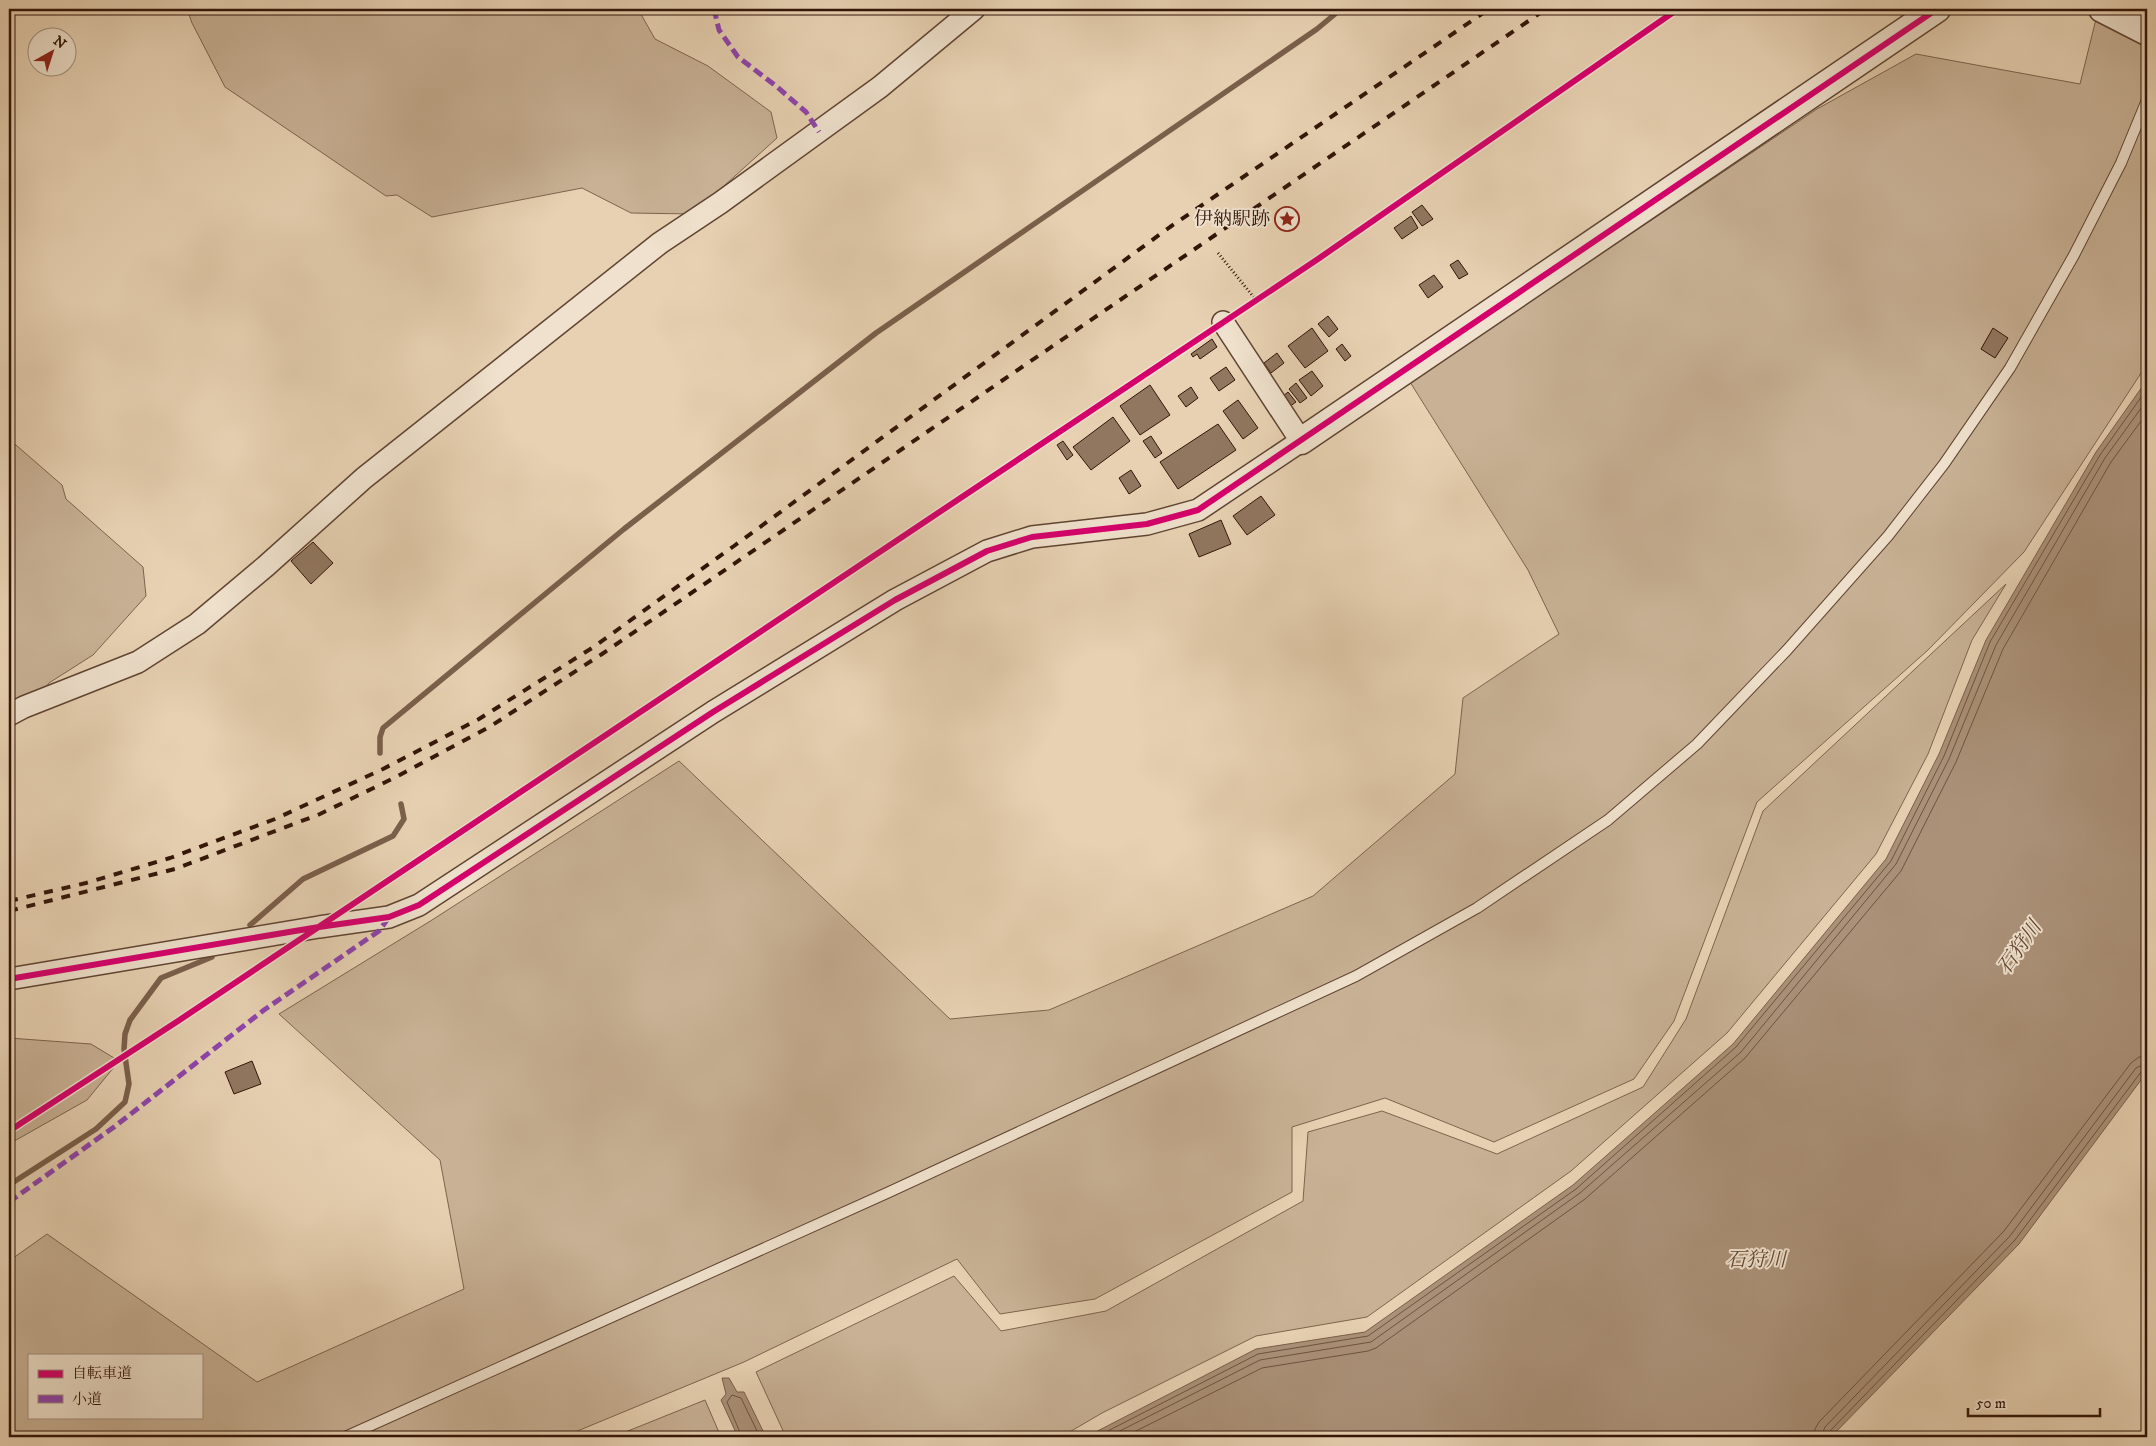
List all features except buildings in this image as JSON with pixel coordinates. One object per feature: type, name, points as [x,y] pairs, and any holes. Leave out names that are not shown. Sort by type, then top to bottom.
[{"type":"street","points":[[9,715],[24,707],[138,662],[197,624],[266,566],[364,478],[660,243],[720,203],[880,87],[974,9]]},
{"type":"street","points":[[9,979],[318,927],[389,917],[419,905],[713,712],[895,600],[987,551],[1032,537],[1147,524],[1198,510],[1937,9]]},
{"type":"street","points":[[2102,9],[2147,32]]},
{"type":"street","points":[[1223,322],[1300,441]]},
{"type":"lane","points":[[346,1437],[887,1193],[1356,976],[1477,908],[1608,820],[1697,744],[1787,650],[1888,536],[1944,464],[2010,368],[2074,255],[2121,163],[2147,100]]},
{"type":"path","points":[[1218,253],[1256,300]]},
{"type":"path","points":[[1223,322],[1264,295]]},
{"type":"shaded area","points":[[187,9],[638,9],[655,39],[708,66],[771,112],[777,138],[693,214],[631,213],[582,188],[432,217],[397,195],[386,196],[225,87],[192,23]]},
{"type":"shaded area","points":[[2110,9],[2147,9],[2147,364],[2024,552],[1928,650],[1757,802],[1674,1021],[1634,1079],[1494,1142],[1385,1098],[1292,1127],[1292,1192],[1095,1299],[1000,1314],[957,1259],[744,1362],[563,1437],[9,1437],[9,1261],[47,1234],[257,1382],[464,1289],[440,1160],[279,1014],[432,920],[679,761],[950,1019],[1049,1010],[1313,896],[1455,774],[1463,698],[1559,634],[1528,570],[1410,382],[1817,109],[1916,54],[2080,84],[2096,19]]},
{"type":"shaded area","points":[[9,439],[62,485],[66,499],[143,567],[146,596],[93,655],[49,683],[33,703],[9,710]]},
{"type":"shaded area","points":[[2006,584],[1972,640],[1928,754],[1876,854],[1727,1033],[1571,1171],[1367,1317],[1256,1336],[1102,1413],[1061,1437],[786,1437],[756,1372],[954,1276],[1001,1331],[1106,1311],[1303,1201],[1308,1132],[1382,1111],[1497,1154],[1643,1087],[1686,1019],[1763,811]]},
{"type":"shaded area","points":[[9,1038],[91,1044],[119,1061],[87,1100],[9,1144]]},
{"type":"shaded area","points":[[705,1400],[721,1437],[613,1437]]},
{"type":"water","name":"石狩川","points":[[2147,380],[2147,1072],[2019,1244],[1831,1437],[1086,1437],[1256,1349],[1365,1332],[1573,1185],[1733,1044],[1886,859],[1939,754],[1986,640],[2096,452]]},
{"type":"water","points":[[722,1378],[729,1378],[737,1392],[744,1392],[766,1437],[738,1437],[721,1400],[726,1394]]},
{"type":"waterway","points":[[380,753],[380,737],[383,728],[624,529],[876,333],[1317,29],[1335,14],[1336,9]]},
{"type":"waterway","points":[[250,925],[303,879],[393,836],[404,819],[401,804]]},
{"type":"waterway","points":[[9,1185],[96,1129],[125,1102],[129,1084],[124,1049],[125,1034],[130,1020],[161,978],[212,957]]},
{"type":"railway","points":[[9,901],[86,883],[170,858],[275,819],[383,769],[479,719],[592,648],[1170,227],[1489,9]]},
{"type":"railway","points":[[9,911],[175,869],[320,814],[394,778],[491,726],[602,654],[1546,9]]},
{"type":"marked path","points":[[714,9],[719,30],[738,57],[806,112],[819,132]]},
{"type":"marked path","points":[[9,1202],[114,1127],[264,1010],[379,931],[389,917]]},
{"type":"cycle path","points":[[9,1131],[178,1021],[1318,259],[1678,9]]},
{"type":"cycle path","points":[[9,979],[389,917],[419,905],[713,712],[895,600],[987,551],[1032,537],[1147,524],[1198,510],[1937,9]]},
{"type":"place","name":"伊納駅跡","points":[[1287,219]]}]
